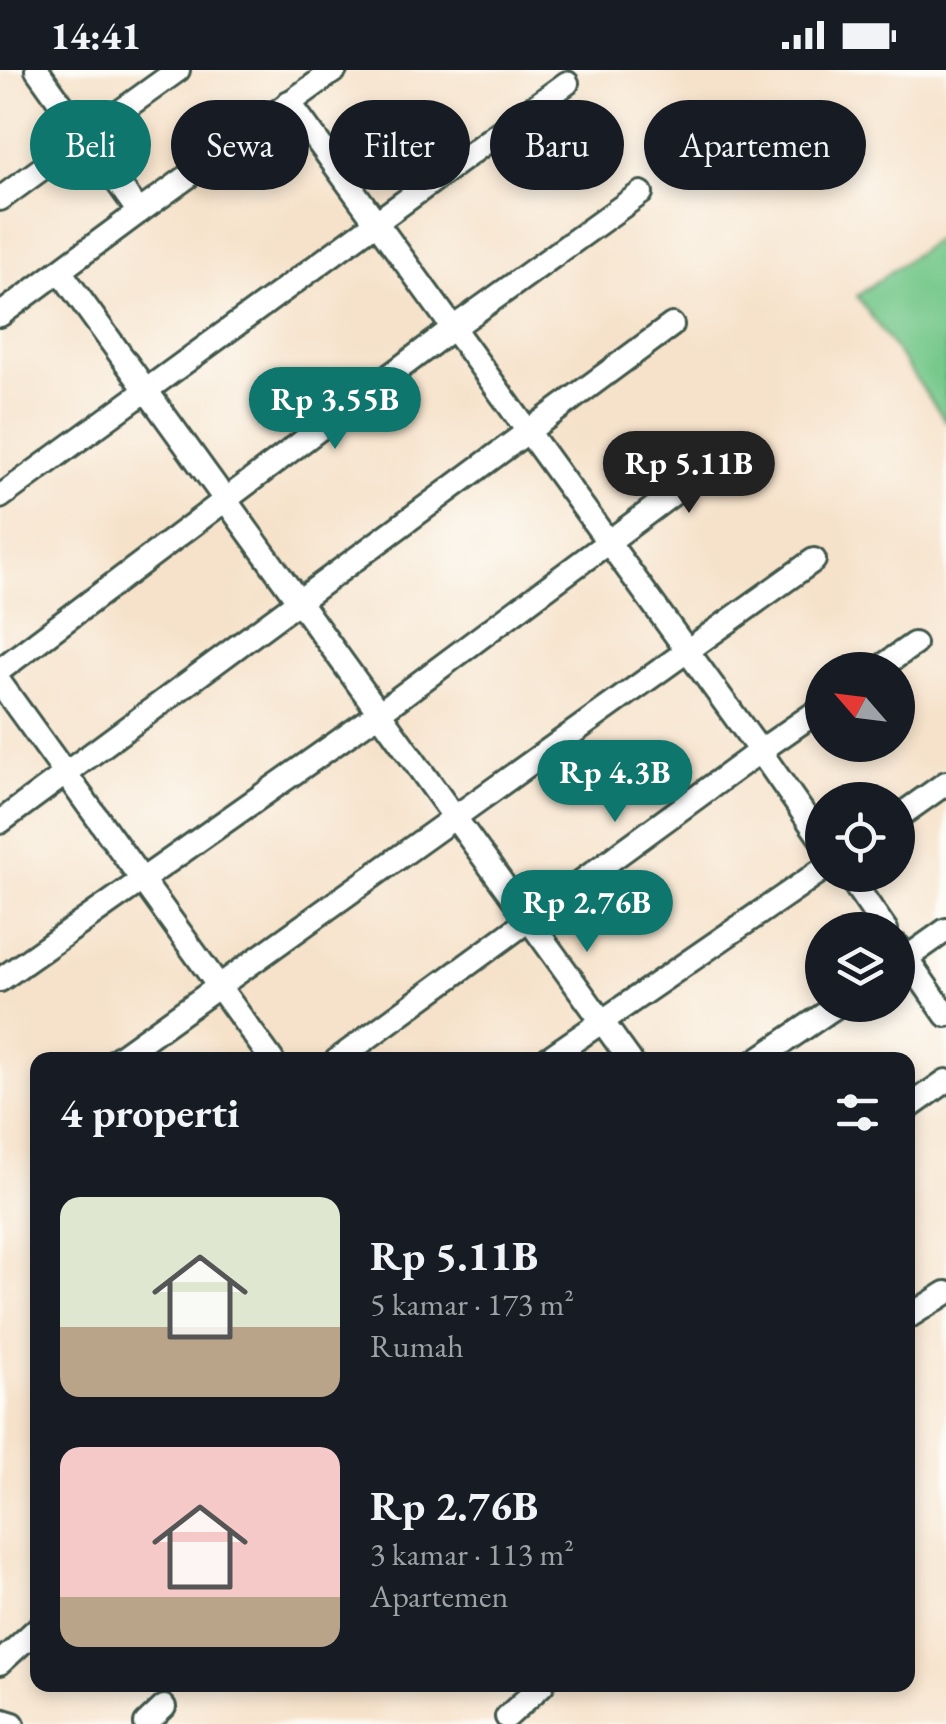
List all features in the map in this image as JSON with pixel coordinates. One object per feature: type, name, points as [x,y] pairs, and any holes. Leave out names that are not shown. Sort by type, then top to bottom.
[{"type":"street","points":[[36,70],[58,100]]},
{"type":"street","points":[[136,100],[178,70]]},
{"type":"street","points":[[292,100],[335,70]]},
{"type":"street","points":[[0,497],[567,83]]},
{"type":"street","points":[[309,129],[805,816]]},
{"type":"street","points":[[0,198],[30,176]]},
{"type":"street","points":[[0,315],[171,189]]},
{"type":"street","points":[[123,190],[139,212]]},
{"type":"street","points":[[0,670],[453,328],[641,193]]},
{"type":"street","points":[[60,271],[624,1052]]},
{"type":"street","points":[[0,822],[672,325]]},
{"type":"street","points":[[0,980],[610,545],[737,446]]},
{"type":"street","points":[[127,1052],[216,984],[814,560]]},
{"type":"street","points":[[903,652],[914,644]]},
{"type":"street","points":[[0,683],[266,1052]]},
{"type":"street","points":[[348,1052],[805,720]]},
{"type":"street","points":[[915,806],[946,783]]},
{"type":"street","points":[[558,1052],[805,882]]},
{"type":"street","points":[[915,948],[946,930]]},
{"type":"street","points":[[915,975],[946,1015]]},
{"type":"street","points":[[769,1052],[813,1022]]},
{"type":"street","points":[[915,1103],[946,1081]]},
{"type":"street","points":[[915,1313],[946,1293]]},
{"type":"street","points":[[0,1663],[30,1635]]},
{"type":"street","points":[[508,1722],[536,1692]]},
{"type":"street","points":[[146,1724],[164,1706]]},
{"type":"street","points":[[0,1720],[13,1724]]},
{"type":"green space","points":[[946,232],[946,421],[857,296]]}]
